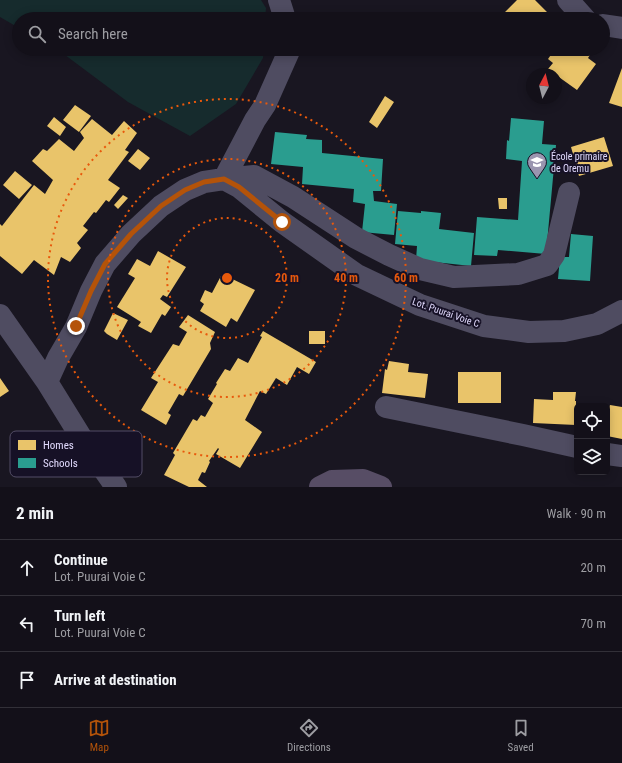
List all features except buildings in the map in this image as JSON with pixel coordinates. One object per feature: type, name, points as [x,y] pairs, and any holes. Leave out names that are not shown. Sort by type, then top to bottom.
[{"type":"main road","points":[[320,487],[332,481],[363,480],[381,487]]},
{"type":"street","points":[[279,0],[283,12]]},
{"type":"street","points":[[568,0],[579,12]]},
{"type":"street","points":[[610,26],[622,28]]},
{"type":"street","points":[[224,179],[255,120],[265,105],[287,56]]},
{"type":"street","points":[[47,382],[58,358],[76,326],[91,291],[105,264],[131,234],[161,206],[185,190],[204,182],[254,176],[293,198],[356,238],[389,255],[420,269],[454,277],[518,274],[547,265],[554,255],[569,193]]},
{"type":"street","name":"Lot. Puurai Voie C","points":[[224,179],[239,187],[282,222],[357,275],[420,305],[484,326],[529,332],[564,331],[597,324],[622,312]]},
{"type":"street","points":[[0,315],[47,382],[77,431]]},
{"type":"street","points":[[386,407],[574,446]]},
{"type":"street","points":[[610,454],[622,456]]},
{"type":"street","points":[[109,477],[116,487]]},
{"type":"green space","points":[[0,0],[261,0],[266,8],[266,12],[12,12],[12,24],[0,17]]},
{"type":"green space","points":[[66,56],[263,56],[236,104],[190,136],[128,102]]},
{"type":"place","name":"École primaire de Oremu","points":[[537,179]]},
{"type":"route","points":[[76,326],[91,291],[105,264],[131,234],[161,206],[185,190],[204,182],[224,179],[239,187],[282,222]]}]
